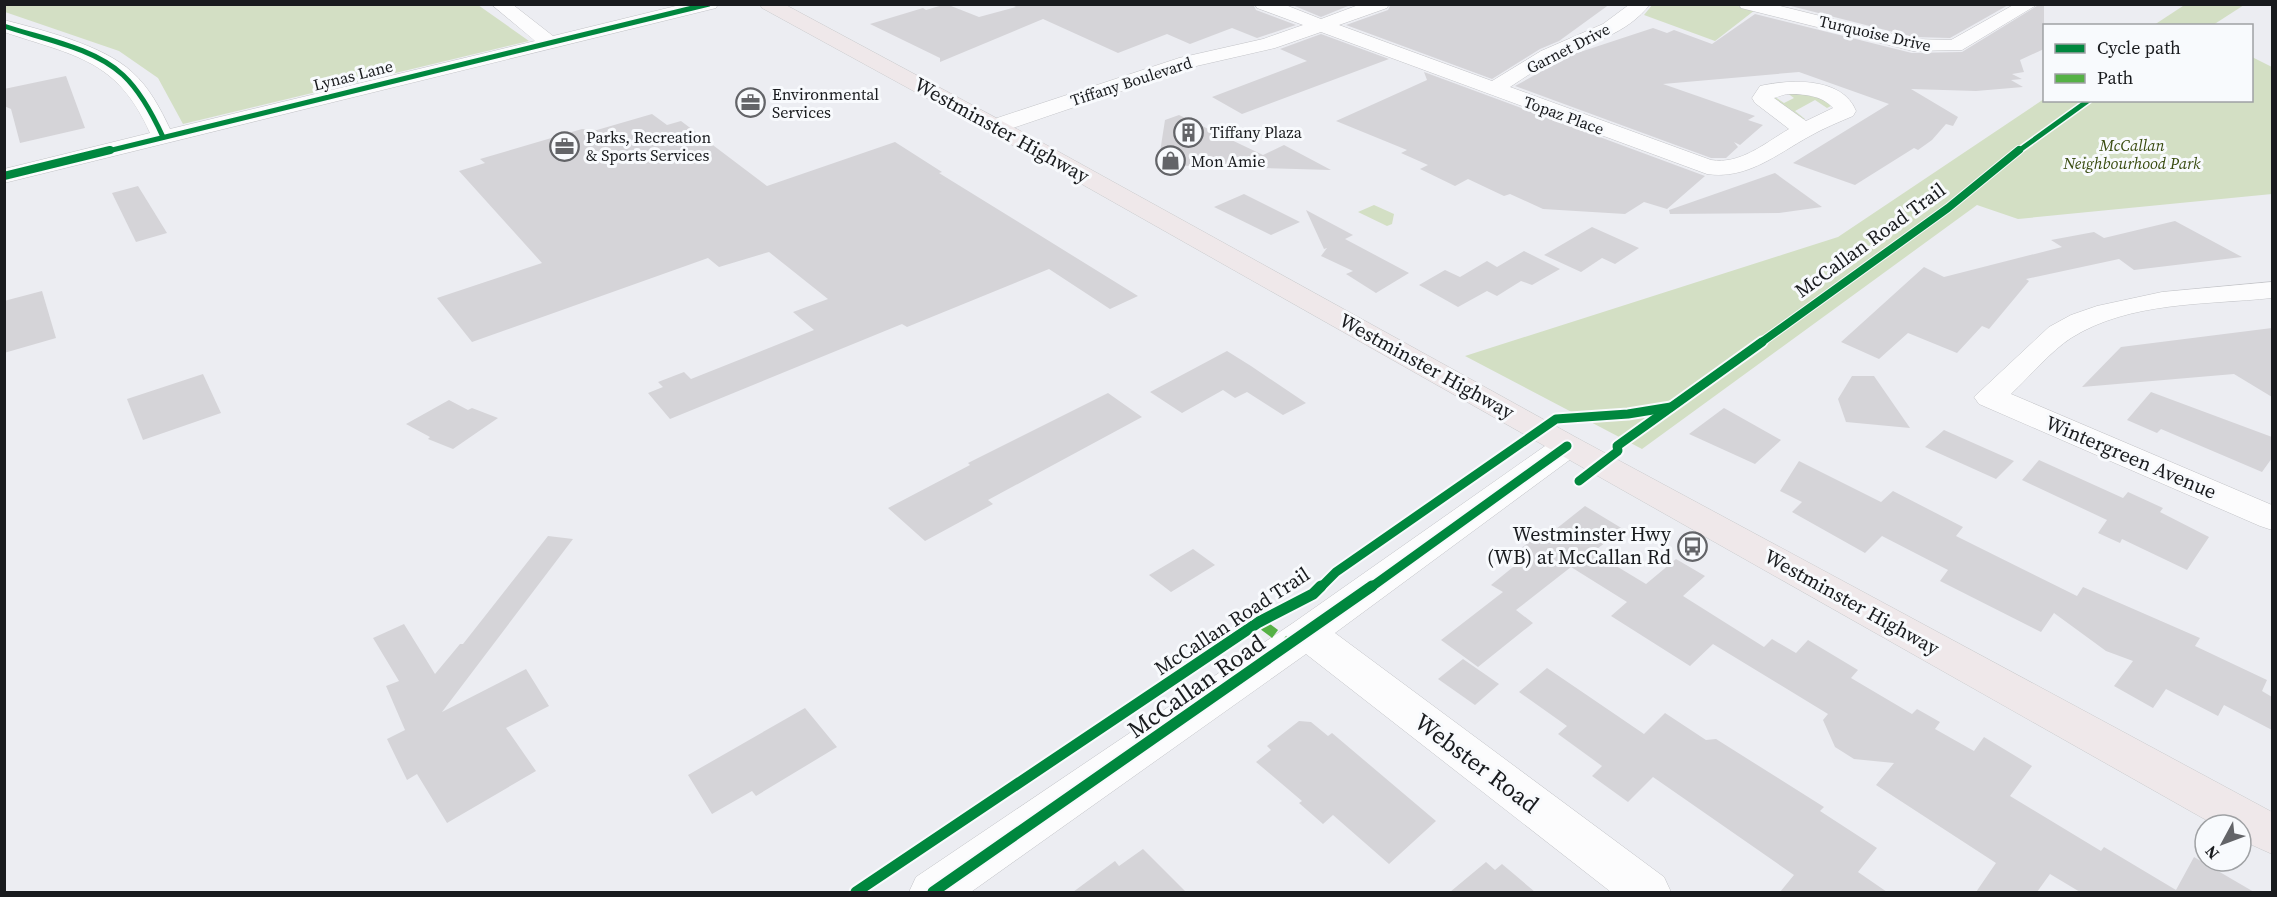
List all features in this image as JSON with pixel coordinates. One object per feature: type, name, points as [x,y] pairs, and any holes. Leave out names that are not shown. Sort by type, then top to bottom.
[{"type":"main road","name":"Westminster Highway","points":[[769,4],[1022,133],[1567,446],[2272,834]]},
{"type":"street","points":[[500,4],[550,43]]},
{"type":"street","name":"Lynas Lane","points":[[4,176],[709,4]]},
{"type":"street","name":"Topaz Place","points":[[1264,4],[1692,162],[1714,168],[1737,167],[1746,164],[1804,130]]},
{"type":"street","name":"Tiffany Boulevard","points":[[1022,133],[1196,59],[1268,44],[1380,4]]},
{"type":"street","name":"Garnet Drive","points":[[1493,89],[1546,56],[1614,26],[1633,14],[1641,4]]},
{"type":"street","name":"Turquoise Drive","points":[[1748,4],[1900,42],[1945,48],[1954,46],[2029,4]]},
{"type":"street","points":[[4,26],[94,57],[117,70],[132,84],[163,137]]},
{"type":"street","name":"Tiffany Boulevard","points":[[1175,87],[1229,66],[1268,44]]},
{"type":"street","name":"Wintergreen Avenue","points":[[2272,290],[2121,307],[2097,314],[2059,333],[1990,397],[2272,518]]},
{"type":"street","name":"McCallan Road","points":[[933,892],[1307,633],[1567,446]]},
{"type":"street","name":"Webster Road","points":[[1307,633],[1647,892]]},
{"type":"green space","points":[[5,4],[478,5],[529,41],[183,124],[158,78],[119,51],[5,12]]},
{"type":"green space","points":[[1653,4],[1734,5],[1755,10],[1715,41],[1644,15]]},
{"type":"green space","points":[[2186,4],[2244,4],[2215,24],[2156,24]]},
{"type":"green space","name":"McCallan Neighbourhood Park","points":[[2253,58],[2272,67],[2272,194],[2018,219],[1977,205],[1642,449],[1465,356],[1838,237],[2043,100],[2043,102],[2253,102]]},
{"type":"green space","points":[[1783,90],[1807,92],[1833,105],[1827,108],[1815,100],[1795,111],[1805,119],[1803,119],[1774,102],[1772,95],[1784,103],[1794,98]]},
{"type":"green space","points":[[1374,205],[1394,214],[1392,224],[1387,226],[1358,212]]},
{"type":"building","points":[[946,4],[979,17],[1016,7],[1010,4],[1253,4],[1256,10],[1296,25],[1257,38],[1232,28],[1190,44],[1167,34],[1118,53],[1043,19],[940,62],[940,58],[870,24],[923,8],[926,10]]},
{"type":"building","points":[[1290,4],[1353,4],[1321,17]]},
{"type":"building","points":[[1391,4],[1610,4],[1559,41],[1540,49],[1492,79],[1346,25],[1388,10]]},
{"type":"building","points":[[1783,4],[2010,4],[1950,38],[1913,37]]},
{"type":"building","points":[[2040,4],[2044,4],[2043,49],[2020,60],[2024,72],[2012,74],[2022,79],[2011,80],[2023,87],[1976,91],[1911,89],[1958,117],[1953,126],[1946,124],[1932,140],[1918,150],[1914,148],[1855,185],[1793,163],[1889,104],[1799,72],[1663,84],[1755,116],[1748,120],[1763,125],[1740,145],[1734,142],[1738,147],[1726,158],[1711,158],[1515,86],[1571,55],[1653,28],[1667,33],[1674,30],[1712,44],[1755,14],[1912,53],[1962,52]]},
{"type":"building","points":[[1321,34],[1389,59],[1242,114],[1212,97],[1307,61],[1280,49]]},
{"type":"building","points":[[1424,72],[1705,176],[1667,209],[1644,202],[1625,214],[1543,209],[1510,194],[1504,196],[1468,179],[1455,186],[1420,169],[1428,165],[1401,153],[1407,150],[1336,121],[1427,80]]},
{"type":"building","points":[[66,76],[85,128],[20,143],[11,109],[4,106],[4,89]]},
{"type":"building","points":[[652,114],[667,125],[681,121],[767,186],[895,142],[942,172],[939,173],[1138,296],[1110,309],[1049,269],[907,327],[902,324],[670,419],[648,393],[663,387],[658,382],[684,372],[691,379],[814,330],[793,312],[828,299],[769,252],[719,267],[708,258],[472,342],[437,298],[542,263],[459,171],[485,163],[480,159],[582,129],[597,130]]},
{"type":"building","points":[[1179,115],[1263,155],[1284,145],[1331,170],[1158,165],[1165,120]]},
{"type":"building","points":[[1775,173],[1822,207],[1779,213],[1670,214],[1669,210]]},
{"type":"building","points":[[138,186],[167,233],[136,242],[112,193]]},
{"type":"building","points":[[1244,194],[1300,222],[1271,235],[1214,207]]},
{"type":"building","points":[[1306,210],[1353,235],[1345,239],[1409,273],[1376,293],[1346,274],[1353,271],[1321,256],[1327,248],[1324,249]]},
{"type":"building","points":[[2175,221],[2242,257],[2134,270],[2119,259],[2026,279],[2029,281],[1989,329],[1982,326],[1957,353],[1908,333],[1879,359],[1841,342],[1924,267],[1944,277],[2062,247],[2051,240],[2094,232],[2104,238]]},
{"type":"building","points":[[1592,227],[1639,248],[1615,264],[1602,258],[1581,272],[1544,255]]},
{"type":"building","points":[[1524,251],[1560,269],[1532,285],[1521,281],[1497,296],[1487,291],[1458,307],[1419,285],[1445,270],[1460,277],[1487,261],[1497,267]]},
{"type":"building","points":[[42,291],[56,338],[4,353],[4,301]]},
{"type":"building","points":[[2272,328],[2272,397],[2234,374],[2082,387],[2121,347]]},
{"type":"building","points":[[1227,351],[1306,403],[1283,415],[1247,392],[1235,398],[1223,390],[1182,413],[1150,392]]},
{"type":"building","points":[[203,374],[221,413],[143,440],[127,399]]},
{"type":"building","points":[[1852,376],[1874,376],[1910,428],[1846,422],[1838,399]]},
{"type":"building","points":[[2151,392],[2272,437],[2272,458],[2262,472],[2161,429],[2157,433],[2127,420]]},
{"type":"building","points":[[1108,393],[1142,417],[988,500],[993,504],[925,541],[888,508],[970,465],[968,463]]},
{"type":"building","points":[[449,400],[468,410],[472,408],[498,418],[453,449],[428,439],[430,437],[406,424]]},
{"type":"building","points":[[1724,408],[1781,440],[1755,464],[1689,434]]},
{"type":"building","points":[[1944,430],[2014,461],[1996,479],[1925,447]]},
{"type":"building","points":[[2039,460],[2123,498],[2128,492],[2163,508],[2160,512],[2209,537],[2187,570],[2122,539],[2120,543],[2098,533],[2107,520],[2022,480]]},
{"type":"building","points":[[1799,461],[1881,502],[1893,491],[1963,527],[1956,536],[2077,596],[2083,587],[2200,638],[2195,646],[2267,680],[2262,691],[2272,697],[2272,730],[2224,705],[2218,716],[2166,689],[2153,708],[2114,686],[2133,661],[2106,651],[2054,613],[2041,632],[1940,581],[1948,570],[1882,536],[1865,553],[1792,512],[1802,502],[1780,491]]},
{"type":"building","points":[[1585,506],[1623,529],[1593,552],[1646,584],[1676,559],[1705,576],[1683,596],[1764,647],[1772,639],[1796,653],[1808,640],[1858,670],[1851,678],[1912,714],[1917,709],[1940,722],[1935,729],[1974,751],[1984,737],[2032,766],[2010,796],[2101,851],[2104,847],[2176,890],[2193,859],[2193,873],[2221,873],[2254,892],[2080,892],[2050,874],[2037,892],[1976,892],[1996,863],[1876,785],[1894,763],[1854,759],[1835,747],[1823,720],[1828,714],[1713,644],[1690,666],[1611,616],[1627,602],[1571,567],[1516,610],[1533,623],[1478,667],[1441,640],[1503,592],[1491,585],[1518,563],[1509,557],[1551,526],[1556,529]]},
{"type":"building","points":[[548,536],[573,539],[442,712],[526,669],[549,706],[506,728],[536,771],[447,823],[417,774],[407,780],[387,739],[405,730],[386,686],[399,681],[373,638],[404,624],[435,674],[460,644],[463,644]]},
{"type":"building","points":[[1193,549],[1215,565],[1171,592],[1149,575]]},
{"type":"building","points":[[1463,659],[1499,684],[1475,705],[1438,679]]},
{"type":"building","points":[[1547,668],[1644,734],[1665,713],[1706,740],[1716,739],[1824,807],[1820,811],[1877,848],[1858,872],[1887,892],[1780,892],[1794,875],[1653,777],[1628,802],[1592,776],[1602,766],[1558,734],[1567,726],[1519,692]]},
{"type":"building","points":[[805,708],[837,747],[756,796],[752,791],[712,814],[688,775]]},
{"type":"building","points":[[1299,721],[1311,722],[1328,736],[1332,733],[1436,821],[1389,864],[1333,815],[1323,824],[1299,803],[1302,801],[1256,762],[1271,750],[1267,746]]},
{"type":"building","points":[[1143,849],[1186,892],[1073,892],[1115,861],[1119,866]]},
{"type":"building","points":[[1486,862],[1495,870],[1502,864],[1535,892],[1450,892]]},
{"type":"marked path","points":[[1259,622],[1290,645]]},
{"type":"cycle path","points":[[4,176],[709,4]]},
{"type":"cycle path","points":[[4,26],[77,50],[116,69],[137,91],[163,137]]},
{"type":"cycle path","name":"McCallan Road Trail","points":[[1579,481],[1618,451],[1617,446],[1948,208],[2003,162],[2086,102]]},
{"type":"cycle path","name":"McCallan Road Trail","points":[[856,892],[1259,622],[1313,594],[1336,572],[1556,419],[1628,414],[1671,407]]},
{"type":"cycle path","points":[[933,892],[1307,633],[1567,446]]},
{"type":"place","name":"Environmental Services","points":[[751,103]]},
{"type":"place","name":"Tiffany Plaza","points":[[1189,132]]},
{"type":"place","name":"Parks, Recreation & Sports Services","points":[[565,146]]},
{"type":"place","name":"Mon Amie","points":[[1170,161]]},
{"type":"place","name":"Westminster Hwy (WB) at McCallan Rd","points":[[1692,546]]}]
